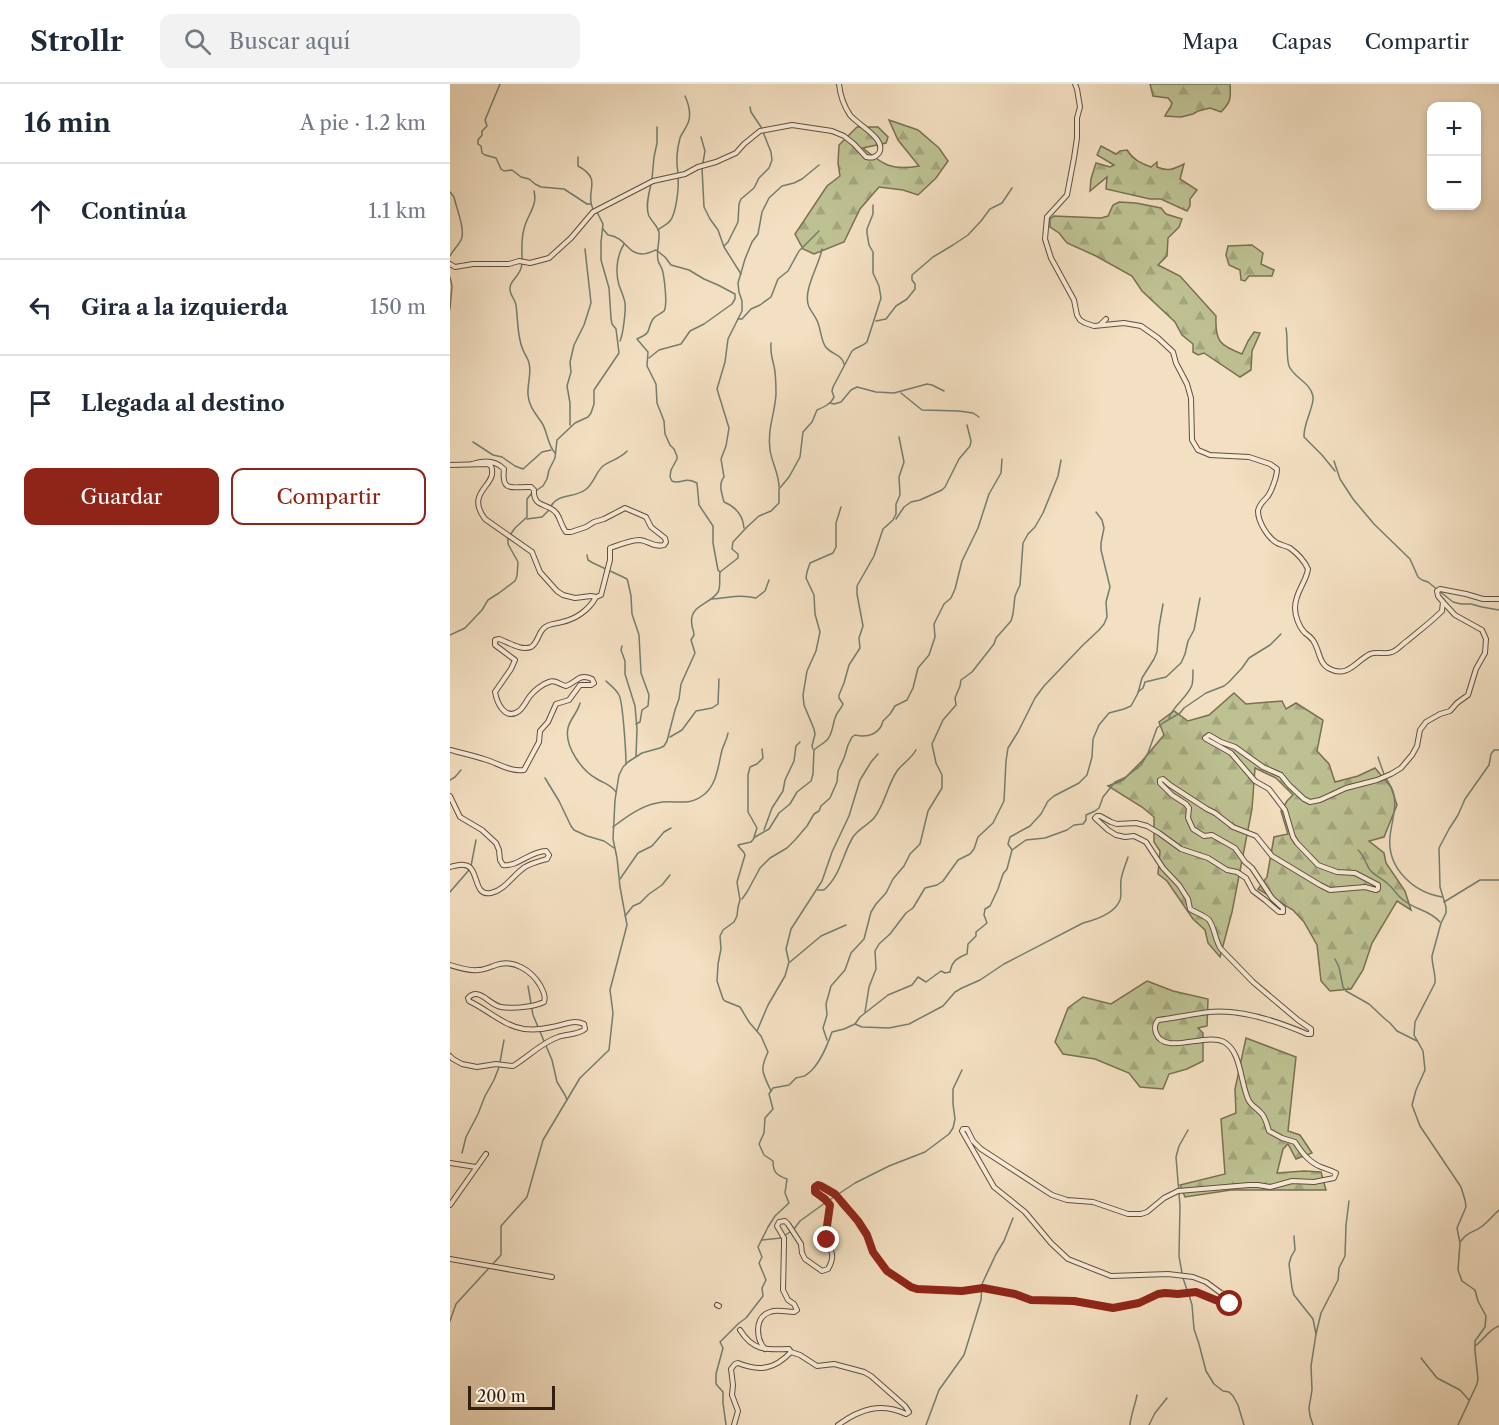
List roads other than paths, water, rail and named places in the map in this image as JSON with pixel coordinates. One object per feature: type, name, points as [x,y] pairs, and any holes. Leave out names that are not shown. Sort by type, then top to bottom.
[{"type":"street","points":[[450,264],[455,267],[473,264],[512,264],[519,261],[530,263],[549,258],[596,211],[653,181],[685,174],[736,153],[760,131],[787,125],[823,129],[844,136],[866,157],[876,156],[880,149],[880,142],[850,116],[839,84]]},
{"type":"street","points":[[1076,84],[1080,107],[1074,158],[1066,195],[1047,217],[1045,239],[1051,258],[1074,300],[1080,320],[1094,326],[1124,323],[1141,326],[1173,352],[1191,398],[1192,440],[1198,450],[1210,455],[1248,457],[1265,462],[1277,469],[1270,492],[1258,509],[1259,518],[1271,538],[1302,558],[1308,570],[1297,593],[1295,612],[1299,625],[1312,639],[1322,663],[1337,671],[1348,670],[1369,655],[1378,652],[1394,652],[1442,611],[1443,602]]},
{"type":"street","points":[[1100,326],[1106,319]]},
{"type":"street","points":[[450,750],[518,771],[524,770],[539,742],[540,731],[548,722],[556,704],[570,700],[580,685],[594,683],[592,679],[586,677],[579,678],[566,686],[550,681],[531,694],[517,712],[507,714],[503,712],[495,692],[515,660],[495,645],[495,640],[499,639],[521,647],[531,647],[543,628],[578,616],[596,597],[601,595],[610,560],[610,548],[641,540],[658,547],[666,542],[665,538],[651,527],[646,516],[625,508],[580,529],[566,532],[556,513],[537,502],[531,487],[516,489],[507,486],[501,465],[483,461],[468,465]]},
{"type":"street","points":[[450,465],[488,464],[493,468],[491,478],[478,499],[480,512],[485,519],[532,552],[540,572],[557,591],[569,597],[596,597]]},
{"type":"street","points":[[1454,614],[1437,593],[1440,589],[1483,599],[1499,599]]},
{"type":"street","points":[[765,1349],[759,1338],[758,1326],[761,1319],[768,1312],[797,1310],[783,1290],[784,1238],[777,1226],[779,1222],[784,1221],[788,1224],[801,1244],[803,1256],[809,1262],[822,1271],[828,1269],[832,1262],[826,1233],[830,1205],[815,1192],[815,1187],[818,1185],[835,1194],[858,1221],[867,1235],[873,1252],[887,1271],[917,1289],[962,1291],[983,1288],[1015,1294],[1031,1300],[1074,1301],[1113,1308],[1139,1303],[1165,1293],[1196,1292],[1218,1301],[1234,1303],[1233,1297],[1193,1277],[1168,1274],[1111,1276],[1068,1258],[1051,1243],[1025,1212],[994,1187],[962,1131],[967,1129],[973,1141],[981,1149],[1052,1195],[1067,1200],[1093,1202],[1128,1214],[1147,1212],[1164,1198],[1180,1191],[1249,1185],[1270,1187],[1292,1180],[1314,1182],[1334,1178],[1336,1173],[1318,1166],[1307,1158],[1295,1142],[1269,1131],[1263,1116],[1249,1101],[1236,1057],[1224,1042],[1218,1040],[1174,1044],[1162,1041],[1156,1034],[1155,1025],[1158,1020],[1210,1012],[1251,1015],[1307,1034],[1311,1034],[1312,1031],[1253,982],[1221,949],[1211,922],[1191,909],[1179,885],[1163,868],[1146,842],[1134,836],[1116,835],[1095,818],[1100,816],[1117,824],[1147,826],[1181,849],[1208,858],[1223,868],[1243,875],[1253,891],[1283,912],[1283,908],[1272,898],[1235,848],[1212,835],[1204,836],[1193,829],[1188,818],[1189,808],[1160,783],[1163,779],[1233,827],[1256,837],[1272,856],[1320,885],[1330,890],[1356,887],[1378,889],[1378,885],[1355,873],[1337,872],[1318,865],[1296,843],[1285,810],[1269,789],[1255,781],[1231,753],[1206,738],[1209,735],[1236,747],[1263,767],[1281,775],[1289,785],[1310,802],[1391,774],[1401,768],[1412,755],[1417,746],[1420,730],[1426,722],[1450,711],[1468,694],[1476,669],[1485,653],[1486,639],[1482,630],[1454,614],[1442,611]]},
{"type":"street","points":[[450,796],[460,817],[482,830],[496,843],[503,865],[513,864],[539,852],[546,851],[549,855],[547,859],[526,866],[504,885],[489,893],[480,890],[475,875],[468,866],[450,867]]},
{"type":"street","points":[[450,965],[476,970],[504,963],[516,964],[531,974],[540,985],[545,998],[544,1002],[536,1005],[501,1007],[480,994],[471,995],[468,998],[470,1001],[498,1019],[516,1027],[549,1028],[574,1022],[584,1024],[585,1029],[582,1032],[552,1040],[513,1066],[496,1064],[477,1067],[462,1064],[450,1056]]},
{"type":"street","points":[[450,1205],[486,1154]]},
{"type":"street","points":[[450,1163],[476,1168]]},
{"type":"street","points":[[450,1196],[456,1197]]},
{"type":"street","points":[[450,1259],[552,1277]]},
{"type":"street","points":[[740,1330],[750,1344],[770,1350],[789,1349],[818,1366],[834,1365],[864,1372],[905,1406],[909,1412],[906,1414],[890,1408],[866,1409],[838,1425]]},
{"type":"street","points":[[734,1425],[738,1411],[732,1395],[731,1369],[733,1366],[738,1363],[751,1367],[771,1367],[791,1352]]},
{"type":"waterway","points":[[500,84],[485,120],[487,126],[478,140],[482,153],[496,158],[504,171],[512,170],[541,187],[564,189],[587,204],[591,204]]},
{"type":"waterway","points":[[678,173],[679,142],[690,114],[685,96]]},
{"type":"waterway","points":[[724,246],[738,222],[741,199],[754,188],[759,178],[769,168],[772,160],[761,127],[750,107]]},
{"type":"waterway","points":[[652,179],[657,127]]},
{"type":"waterway","points":[[701,137],[705,151],[702,168],[704,207],[718,230],[724,247],[741,274]]},
{"type":"waterway","points":[[578,157],[578,166],[586,171],[592,181],[593,209]]},
{"type":"waterway","points":[[744,528],[740,515],[732,506],[724,502],[722,492],[721,483],[724,477],[721,459],[729,428],[717,389],[725,362],[728,339],[742,311],[738,283],[745,259],[758,234],[762,212],[769,198],[782,186],[802,179],[819,165]]},
{"type":"waterway","points":[[658,230],[669,222],[674,213],[678,178]]},
{"type":"waterway","points":[[651,184],[647,208],[659,232],[658,257],[664,277],[666,303],[664,311],[653,319],[647,333],[637,339],[648,352],[647,366],[656,384],[657,403],[664,421],[665,434],[677,456],[670,477],[675,482],[689,480],[697,483],[699,505],[713,526],[713,543],[720,572]]},
{"type":"waterway","points":[[876,321],[886,319],[896,306],[907,299],[915,289],[912,275],[933,257],[968,235],[990,209],[1002,203],[1012,188]]},
{"type":"waterway","points":[[522,259],[523,233],[535,201],[534,191]]},
{"type":"waterway","points":[[450,192],[454,197],[462,231],[461,240],[450,256]]},
{"type":"waterway","points":[[492,1265],[501,1255],[501,1226],[527,1197],[543,1140],[580,1078],[609,1050],[613,1013],[610,990],[627,925],[613,839],[619,775],[628,762],[642,753],[664,746],[667,741],[681,684],[695,653],[691,640],[694,635],[693,613],[718,592],[720,572],[738,558],[738,554],[732,549],[733,542],[759,516],[771,511],[779,503],[779,489],[800,457],[803,432],[812,422],[817,410],[833,399],[833,387],[852,351],[867,342],[881,298],[873,273],[873,252],[867,233],[873,214],[873,205]]},
{"type":"waterway","points":[[537,490],[547,479],[555,458],[557,440],[575,423],[588,417],[591,413],[594,404],[594,390],[619,353],[616,329],[611,318],[609,288],[601,260],[603,224],[597,212]]},
{"type":"waterway","points":[[603,229],[608,235],[619,239],[637,253],[644,254],[656,250],[671,265],[689,270],[735,294],[732,304],[690,331],[681,344],[659,350],[649,358]]},
{"type":"waterway","points":[[738,319],[742,319],[751,309],[771,297],[778,279],[788,271],[799,251],[819,231]]},
{"type":"waterway","points":[[620,341],[625,306],[617,269],[618,258],[624,244]]},
{"type":"waterway","points":[[570,425],[567,386],[571,372],[570,362],[574,345],[591,303],[585,249]]},
{"type":"waterway","points":[[822,249],[809,286],[807,301],[817,321],[825,346],[841,358],[844,364]]},
{"type":"waterway","points":[[522,264],[520,272],[510,285],[510,290],[516,305],[521,345],[530,367],[529,399],[555,453]]},
{"type":"waterway","points":[[450,277],[452,286],[450,309]]},
{"type":"waterway","points":[[1286,328],[1289,366],[1294,374],[1309,387],[1313,396],[1304,437],[1335,471]]},
{"type":"waterway","points":[[771,343],[776,394],[769,442],[779,487]]},
{"type":"waterway","points":[[830,403],[841,402],[851,390],[857,387],[876,392],[894,393],[927,384],[944,391]]},
{"type":"waterway","points":[[901,393],[922,410],[959,411],[973,413],[979,417]]},
{"type":"waterway","points":[[896,519],[904,507],[911,502],[920,500],[945,487],[959,459],[970,446],[967,425]]},
{"type":"waterway","points":[[771,1091],[763,1072],[768,1052],[761,1036],[740,1007],[723,999],[717,981],[721,949],[720,936],[737,916],[740,900],[737,882],[745,855],[738,845],[751,842],[769,829],[797,792],[811,781],[814,750],[829,737],[836,715],[843,704],[839,695],[849,665],[860,648],[859,638],[863,626],[857,586],[874,556],[883,529],[896,514],[896,504],[900,495],[899,477],[904,462],[899,437]]},
{"type":"waterway","points":[[473,442],[493,455],[502,457],[523,469],[542,452],[551,450]]},
{"type":"waterway","points":[[551,506],[562,497],[585,490],[603,466],[627,451]]},
{"type":"waterway","points":[[742,899],[760,868],[770,858],[787,848],[830,798],[852,737],[876,732],[895,706],[907,700],[918,668],[929,655],[935,637],[934,624],[955,589],[962,561],[978,528],[989,494],[1001,473],[1002,459]]},
{"type":"waterway","points":[[827,1040],[823,1028],[831,986],[845,970],[851,953],[864,939],[871,912],[876,904],[886,893],[910,854],[920,844],[928,811],[942,788],[942,775],[936,763],[932,744],[943,720],[956,705],[955,698],[961,680],[972,672],[1011,621],[1015,596],[1020,585],[1023,543],[1043,513],[1058,476],[1061,460]]},
{"type":"waterway","points":[[1334,461],[1340,479],[1353,499],[1374,524],[1410,559],[1418,577],[1453,602],[1499,610]]},
{"type":"waterway","points":[[450,635],[465,628],[488,600],[515,581],[518,562],[508,544],[508,538],[527,517],[527,499],[532,493]]},
{"type":"waterway","points":[[813,749],[815,734],[804,705],[803,695],[807,671],[816,651],[820,632],[815,614],[814,595],[806,578],[810,563],[833,553],[836,547],[836,523],[841,507]]},
{"type":"waterway","points":[[527,519],[542,517],[549,510]]},
{"type":"waterway","points":[[865,1012],[869,987],[876,969],[875,951],[879,944],[913,908],[925,888],[943,881],[958,860],[970,854],[978,837],[993,823],[1004,801],[1008,748],[1035,698],[1104,624],[1107,617],[1106,602],[1110,587],[1101,550],[1104,528],[1096,512]]},
{"type":"waterway","points":[[587,555],[588,560],[627,579],[628,582],[632,614],[639,635],[641,673],[649,695],[648,706],[642,710],[640,722],[636,724]]},
{"type":"waterway","points":[[712,599],[739,596],[756,598],[765,591],[769,580]]},
{"type":"waterway","points":[[1138,692],[1143,688],[1145,682],[1166,677],[1181,663],[1194,630],[1200,598]]},
{"type":"waterway","points":[[1012,850],[1008,844],[1010,837],[1030,826],[1054,796],[1079,783],[1087,775],[1092,757],[1093,739],[1099,725],[1109,713],[1131,706],[1142,678],[1157,652],[1163,604]]},
{"type":"waterway","points":[[726,1425],[723,1392],[716,1384],[716,1374],[723,1348],[720,1342],[746,1318],[763,1296],[762,1288],[766,1280],[759,1263],[762,1257],[758,1247],[775,1216],[789,1203],[785,1193],[787,1179],[776,1173],[773,1161],[764,1155],[759,1144],[764,1133],[765,1118],[773,1109],[769,1094],[773,1088],[789,1085],[796,1078],[805,1076],[822,1056],[832,1032],[855,1024],[860,1017],[888,995],[912,985],[918,977],[926,982],[941,971],[950,972],[955,960],[967,954],[968,944],[976,936],[976,932],[987,923],[984,915],[985,909],[990,906],[998,889],[1012,850],[1026,840],[1045,838],[1074,825],[1083,824],[1086,815],[1099,808],[1103,797],[1115,782],[1126,777],[1141,765],[1157,728],[1206,693],[1224,686],[1249,658],[1270,645],[1281,634]]},
{"type":"waterway","points":[[622,646],[625,674],[635,706],[636,756]]},
{"type":"waterway","points":[[1169,718],[1190,690],[1193,670]]},
{"type":"waterway","points":[[670,737],[682,730],[696,711],[712,708],[718,704],[719,679]]},
{"type":"waterway","points":[[606,681],[619,695],[626,764]]},
{"type":"waterway","points":[[580,703],[568,728],[567,735],[571,750],[591,775],[616,792]]},
{"type":"waterway","points":[[613,827],[634,812],[651,804],[691,801],[707,792],[714,781],[728,733]]},
{"type":"waterway","points":[[764,830],[772,808],[783,791],[785,780],[794,761],[796,746],[800,742]]},
{"type":"waterway","points":[[754,837],[757,828],[748,812],[748,775],[750,767],[763,758],[762,749]]},
{"type":"waterway","points":[[818,890],[824,890],[830,884],[853,837],[874,818],[897,771],[916,750]]},
{"type":"waterway","points":[[1458,1425],[1477,1384],[1475,1341],[1485,1327],[1486,1316],[1475,1290],[1462,1281],[1458,1270],[1460,1243],[1457,1228],[1466,1207],[1461,1187],[1420,1126],[1412,1105],[1425,1070],[1423,1051],[1414,1035],[1415,1022],[1435,983],[1432,956],[1446,913],[1440,887],[1439,848],[1465,799],[1489,765],[1491,754],[1494,750],[1499,750]]},
{"type":"waterway","points":[[757,1031],[768,1005],[785,976],[789,962],[786,949],[791,929],[822,881],[832,852],[849,816],[860,780],[878,754]]},
{"type":"waterway","points":[[1378,757],[1394,795],[1390,848],[1397,868],[1404,877],[1421,890],[1442,897]]},
{"type":"waterway","points":[[450,780],[461,770]]},
{"type":"waterway","points":[[545,778],[574,830],[604,841],[614,848]]},
{"type":"waterway","points":[[620,879],[638,853],[652,846],[664,832],[671,828]]},
{"type":"waterway","points":[[471,866],[476,840]]},
{"type":"waterway","points":[[1358,850],[1370,870],[1401,898],[1431,914],[1440,922]]},
{"type":"waterway","points":[[855,1024],[862,1027],[889,1028],[909,1024],[943,1006],[955,992],[980,980],[1004,964],[1114,909],[1120,900],[1122,877],[1128,857]]},
{"type":"waterway","points":[[450,892],[469,870]]},
{"type":"waterway","points":[[625,916],[633,906],[662,885],[670,875]]},
{"type":"waterway","points":[[1444,902],[1480,880],[1499,880]]},
{"type":"waterway","points":[[790,962],[821,936],[846,925]]},
{"type":"waterway","points":[[1335,959],[1346,991],[1369,1004],[1397,1031],[1417,1041]]},
{"type":"waterway","points":[[528,986],[533,1015],[552,1060],[557,1082],[567,1100]]},
{"type":"waterway","points":[[500,1062],[504,1040]]},
{"type":"waterway","points":[[462,1153],[466,1137],[499,1067]]},
{"type":"waterway","points":[[828,1201],[855,1183],[925,1152],[949,1134],[955,1119],[953,1089],[962,1070]]},
{"type":"waterway","points":[[1182,1273],[1179,1256],[1180,1206],[1176,1157],[1188,1130]]},
{"type":"waterway","points":[[1316,1334],[1321,1313],[1338,1280],[1339,1268],[1345,1256],[1349,1201]]},
{"type":"waterway","points":[[794,1229],[800,1221],[825,1203]]},
{"type":"waterway","points":[[1461,1241],[1484,1225],[1499,1210]]},
{"type":"waterway","points":[[926,1425],[939,1390],[964,1355],[981,1300],[982,1284],[1013,1218]]},
{"type":"waterway","points":[[762,1240],[781,1238],[790,1232]]},
{"type":"waterway","points":[[1294,1236],[1295,1250],[1289,1264],[1292,1288],[1294,1295],[1313,1319],[1316,1334],[1311,1366],[1312,1390],[1309,1408],[1313,1425]]},
{"type":"waterway","points":[[450,1321],[456,1304],[489,1268]]},
{"type":"waterway","points":[[1183,1278],[1187,1290]]},
{"type":"waterway","points":[[1189,1295],[1194,1329],[1206,1371],[1214,1384],[1233,1396],[1244,1425]]},
{"type":"waterway","points":[[1475,1346],[1499,1326]]},
{"type":"waterway","points":[[1421,1358],[1437,1378],[1460,1390],[1469,1400]]},
{"type":"waterway","points":[[1130,1425],[1137,1395]]},
{"type":"waterway","points":[[1149,1425],[1167,1398]]}]
